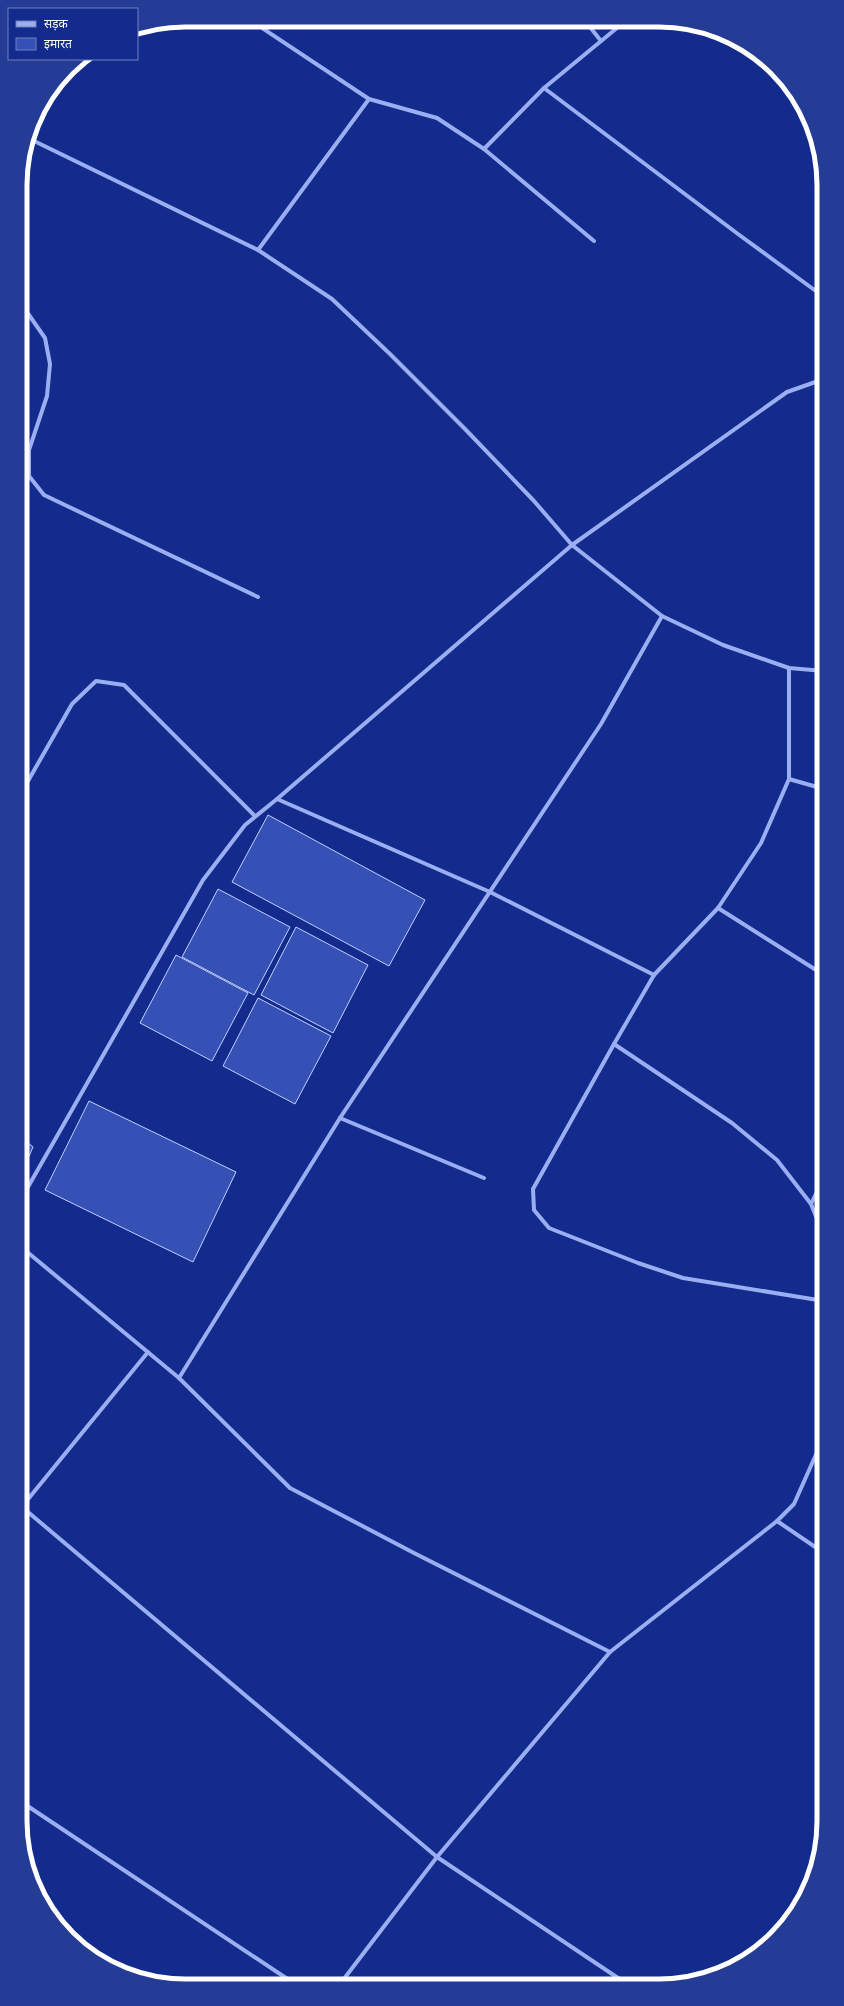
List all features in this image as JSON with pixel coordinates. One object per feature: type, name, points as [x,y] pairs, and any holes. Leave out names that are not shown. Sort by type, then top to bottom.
[{"type":"street","points":[[261,27],[369,99],[437,118],[484,149],[594,241]]},
{"type":"street","points":[[590,27],[601,41]]},
{"type":"street","points":[[484,149],[544,88],[618,27]]},
{"type":"street","points":[[544,88],[817,292]]},
{"type":"street","points":[[258,250],[369,99]]},
{"type":"street","points":[[33,140],[258,250],[332,299],[390,354],[534,501],[572,544],[662,616],[723,646],[789,668],[817,670]]},
{"type":"street","points":[[27,312],[45,338],[50,364],[48,396],[29,450],[29,476],[44,495],[258,597]]},
{"type":"street","points":[[27,1189],[203,880],[244,825],[277,799],[572,544],[788,392],[817,382]]},
{"type":"street","points":[[178,1378],[340,1118],[601,724],[662,616]]},
{"type":"street","points":[[789,668],[789,780],[762,843],[718,908],[654,975],[533,1189],[534,1210],[549,1228],[638,1263],[682,1278],[817,1300]]},
{"type":"street","points":[[27,783],[72,704],[96,680],[124,685],[255,816]]},
{"type":"street","points":[[789,780],[817,787]]},
{"type":"street","points":[[277,799],[490,892],[654,975]]},
{"type":"street","points":[[718,908],[817,970]]},
{"type":"street","points":[[614,1044],[732,1123],[777,1160],[811,1204],[817,1219]]},
{"type":"street","points":[[340,1118],[484,1178]]},
{"type":"street","points":[[811,1204],[817,1192]]},
{"type":"street","points":[[27,1252],[178,1378],[290,1488],[414,1553],[610,1652]]},
{"type":"street","points":[[27,1501],[148,1352]]},
{"type":"street","points":[[344,1979],[437,1857],[610,1652],[777,1521],[794,1504],[817,1452]]},
{"type":"street","points":[[27,1513],[437,1857],[620,1979]]},
{"type":"street","points":[[777,1521],[817,1548]]},
{"type":"street","points":[[27,1806],[287,1979]]},
{"type":"building","points":[[268,815],[425,900],[389,966],[232,882]]},
{"type":"building","points":[[218,889],[290,927],[254,995],[182,957]]},
{"type":"building","points":[[296,927],[368,965],[333,1033],[261,995]]},
{"type":"building","points":[[176,955],[248,993],[212,1061],[140,1023]]},
{"type":"building","points":[[258,998],[331,1036],[295,1104],[223,1066]]},
{"type":"building","points":[[89,1101],[236,1172],[193,1262],[45,1190]]},
{"type":"building","points":[[27,1142],[33,1147],[27,1161]]}]
